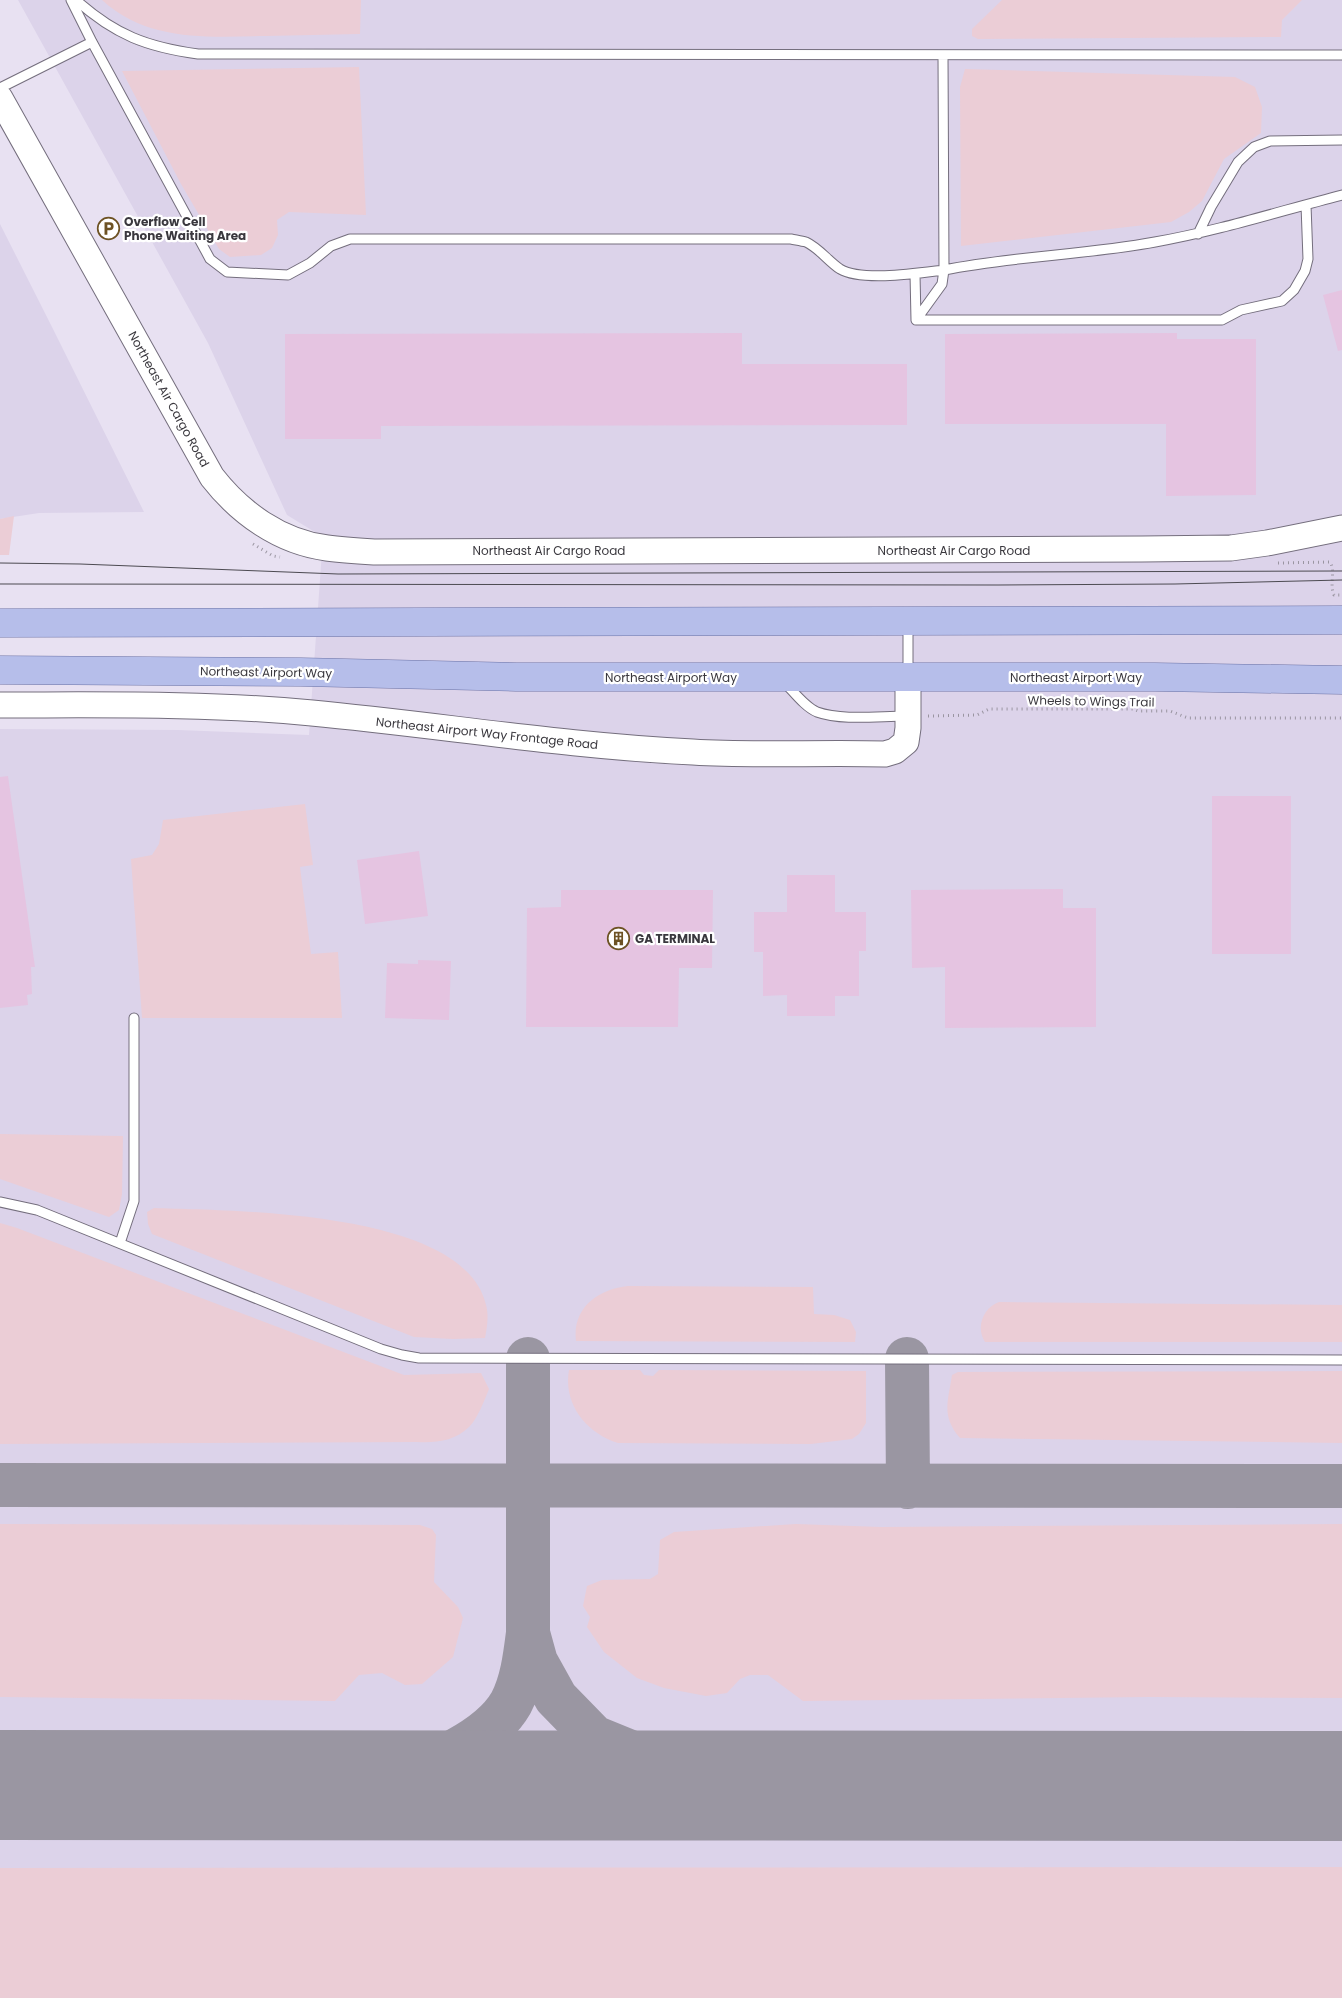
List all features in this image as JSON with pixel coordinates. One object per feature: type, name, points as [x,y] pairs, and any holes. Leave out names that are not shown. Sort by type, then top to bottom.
[{"type":"main road","points":[[0,623],[1342,620]]},
{"type":"main road","name":"Northeast Airport Way","points":[[0,670],[301,672],[516,677],[1155,677],[1342,680]]},
{"type":"street","name":"Northeast Air Cargo Road","points":[[0,98],[212,477],[235,504],[249,516],[272,530],[300,542],[326,548],[374,552],[1231,548],[1276,542],[1342,528]]},
{"type":"street","name":"Northeast Airport Way Frontage Road","points":[[0,706],[176,706],[245,709],[310,713],[623,748],[695,753],[885,754],[895,751],[906,742],[919,716],[908,677]]},
{"type":"lane","points":[[71,0],[210,259],[227,272],[288,275],[310,263],[330,246],[350,239],[791,239],[806,242],[841,269],[852,274],[915,274],[978,263],[1152,243],[1198,234],[1342,195]]},
{"type":"lane","points":[[76,0],[109,26],[138,40],[166,50],[198,54],[1342,55]]},
{"type":"lane","points":[[0,88],[92,42]]},
{"type":"lane","points":[[916,320],[929,305],[942,284],[944,270],[943,54]]},
{"type":"lane","points":[[1198,234],[1211,207],[1238,162],[1254,146],[1270,140],[1342,140]]},
{"type":"lane","points":[[916,320],[1222,320],[1241,310],[1282,301],[1294,290],[1305,271],[1308,259],[1306,205]]},
{"type":"lane","points":[[915,274],[916,320]]},
{"type":"lane","points":[[908,620],[908,677]]},
{"type":"lane","points":[[778,676],[808,706],[817,712],[840,716],[919,716]]},
{"type":"lane","points":[[120,1244],[134,1201],[134,1018]]},
{"type":"lane","points":[[0,1202],[37,1210],[381,1349],[418,1358],[1342,1360]]},
{"type":"path","points":[[1324,562],[1332,563],[1332,591],[1334,595],[1342,595]]},
{"type":"path","name":"Wheels to Wings Trail","points":[[919,716],[977,715],[989,709],[1133,709],[1138,711],[1170,711],[1188,718],[1342,718]]},
{"type":"shaded area","points":[[18,0],[1342,0],[1342,1998],[0,1998],[0,729],[178,730],[309,735],[323,537],[287,515],[208,343]]},
{"type":"shaded area","points":[[102,0],[361,0],[360,34],[222,37],[179,34],[158,30],[139,23],[120,14]]},
{"type":"shaded area","points":[[1002,0],[1302,0],[1282,20],[1281,37],[978,39],[972,36],[972,29]]},
{"type":"shaded area","points":[[359,67],[366,215],[289,212],[277,220],[278,235],[272,248],[261,255],[230,257],[219,249],[181,184],[122,71]]},
{"type":"shaded area","points":[[965,69],[1235,77],[1255,87],[1262,107],[1261,133],[1224,159],[1202,201],[1189,212],[1171,222],[961,246],[960,87]]},
{"type":"shaded area","points":[[0,224],[144,512],[39,513],[0,519]]},
{"type":"shaded area","points":[[14,516],[9,555],[0,555],[0,519]]},
{"type":"shaded area","points":[[305,804],[313,865],[300,867],[311,954],[338,952],[342,1018],[142,1018],[131,859],[152,855],[159,844],[163,820]]},
{"type":"shaded area","points":[[0,1134],[123,1136],[122,1194],[119,1210],[109,1217],[0,1179]]},
{"type":"shaded area","points":[[154,1208],[235,1211],[340,1222],[391,1233],[436,1250],[469,1273],[487,1309],[488,1317],[485,1338],[414,1337],[152,1234],[148,1224],[147,1212]]},
{"type":"shaded area","points":[[0,1223],[404,1375],[481,1373],[489,1389],[472,1424],[458,1435],[438,1441],[0,1444]]},
{"type":"shaded area","points":[[628,1286],[813,1287],[814,1314],[834,1315],[850,1320],[856,1332],[855,1342],[576,1341],[578,1319],[589,1302],[607,1291]]},
{"type":"shaded area","points":[[999,1302],[1342,1305],[1342,1342],[985,1342],[981,1330],[983,1318],[989,1308]]},
{"type":"shaded area","points":[[569,1370],[640,1370],[644,1375],[653,1376],[659,1370],[866,1371],[866,1423],[859,1434],[852,1439],[811,1444],[618,1443],[596,1432],[579,1416],[570,1394]]},
{"type":"shaded area","points":[[1342,1371],[1342,1443],[960,1438],[950,1423],[947,1408],[952,1375],[958,1372]]},
{"type":"shaded area","points":[[0,1524],[420,1525],[432,1529],[436,1535],[434,1582],[458,1607],[463,1618],[453,1657],[422,1684],[405,1685],[382,1673],[359,1675],[335,1701],[0,1697]]},
{"type":"shaded area","points":[[796,1524],[881,1527],[1342,1524],[1342,1698],[1149,1697],[803,1701],[768,1675],[750,1675],[740,1679],[727,1693],[706,1696],[664,1688],[637,1678],[604,1652],[587,1627],[590,1617],[583,1606],[587,1586],[602,1580],[650,1579],[658,1574],[660,1540],[674,1532]]},
{"type":"shaded area","points":[[1342,1867],[1342,1998],[0,1998],[0,1868]]},
{"type":"building","points":[[1342,290],[1342,350],[1338,351],[1323,295]]},
{"type":"building","points":[[742,333],[742,364],[907,364],[907,425],[381,426],[381,439],[285,439],[285,334]]},
{"type":"building","points":[[1177,333],[1177,339],[1256,339],[1256,495],[1166,496],[1166,424],[945,424],[945,334]]},
{"type":"building","points":[[8,776],[35,967],[31,967],[32,994],[27,995],[28,1005],[0,1008],[0,777]]},
{"type":"building","points":[[1212,796],[1291,796],[1291,954],[1212,954]]},
{"type":"building","points":[[419,851],[428,916],[365,924],[357,860]]},
{"type":"building","points":[[787,875],[835,875],[835,912],[866,912],[866,951],[859,951],[859,996],[835,996],[835,1016],[787,1016],[787,995],[763,996],[763,952],[754,952],[754,912],[787,912]]},
{"type":"building","points":[[1063,889],[1063,908],[1096,908],[1096,1027],[945,1028],[945,967],[912,968],[911,890]]},
{"type":"building","points":[[561,890],[713,890],[712,968],[679,968],[678,1027],[526,1027],[527,908],[561,907]]},
{"type":"building","points":[[418,960],[451,961],[449,1020],[385,1018],[387,963],[418,964]]},
{"type":"taxiway","points":[[375,1785],[431,1763],[469,1743],[500,1718],[511,1703],[518,1687],[528,1633],[528,1359]]},
{"type":"taxiway","points":[[907,1359],[908,1487]]},
{"type":"taxiway","points":[[0,1485],[1342,1486]]},
{"type":"taxiway","points":[[528,1633],[536,1662],[556,1698],[594,1737],[648,1759],[727,1785]]},
{"type":"runway","points":[[0,1785],[1342,1786]]},
{"type":"tram line","points":[[0,563],[80,564],[338,574],[1342,571]]},
{"type":"tram line","points":[[0,584],[998,585],[1175,584],[1342,580]]},
{"type":"place","name":"Overflow Cell Phone Waiting Area","points":[[108,228]]},
{"type":"place","name":"GA TERMINAL","points":[[619,938]]}]
